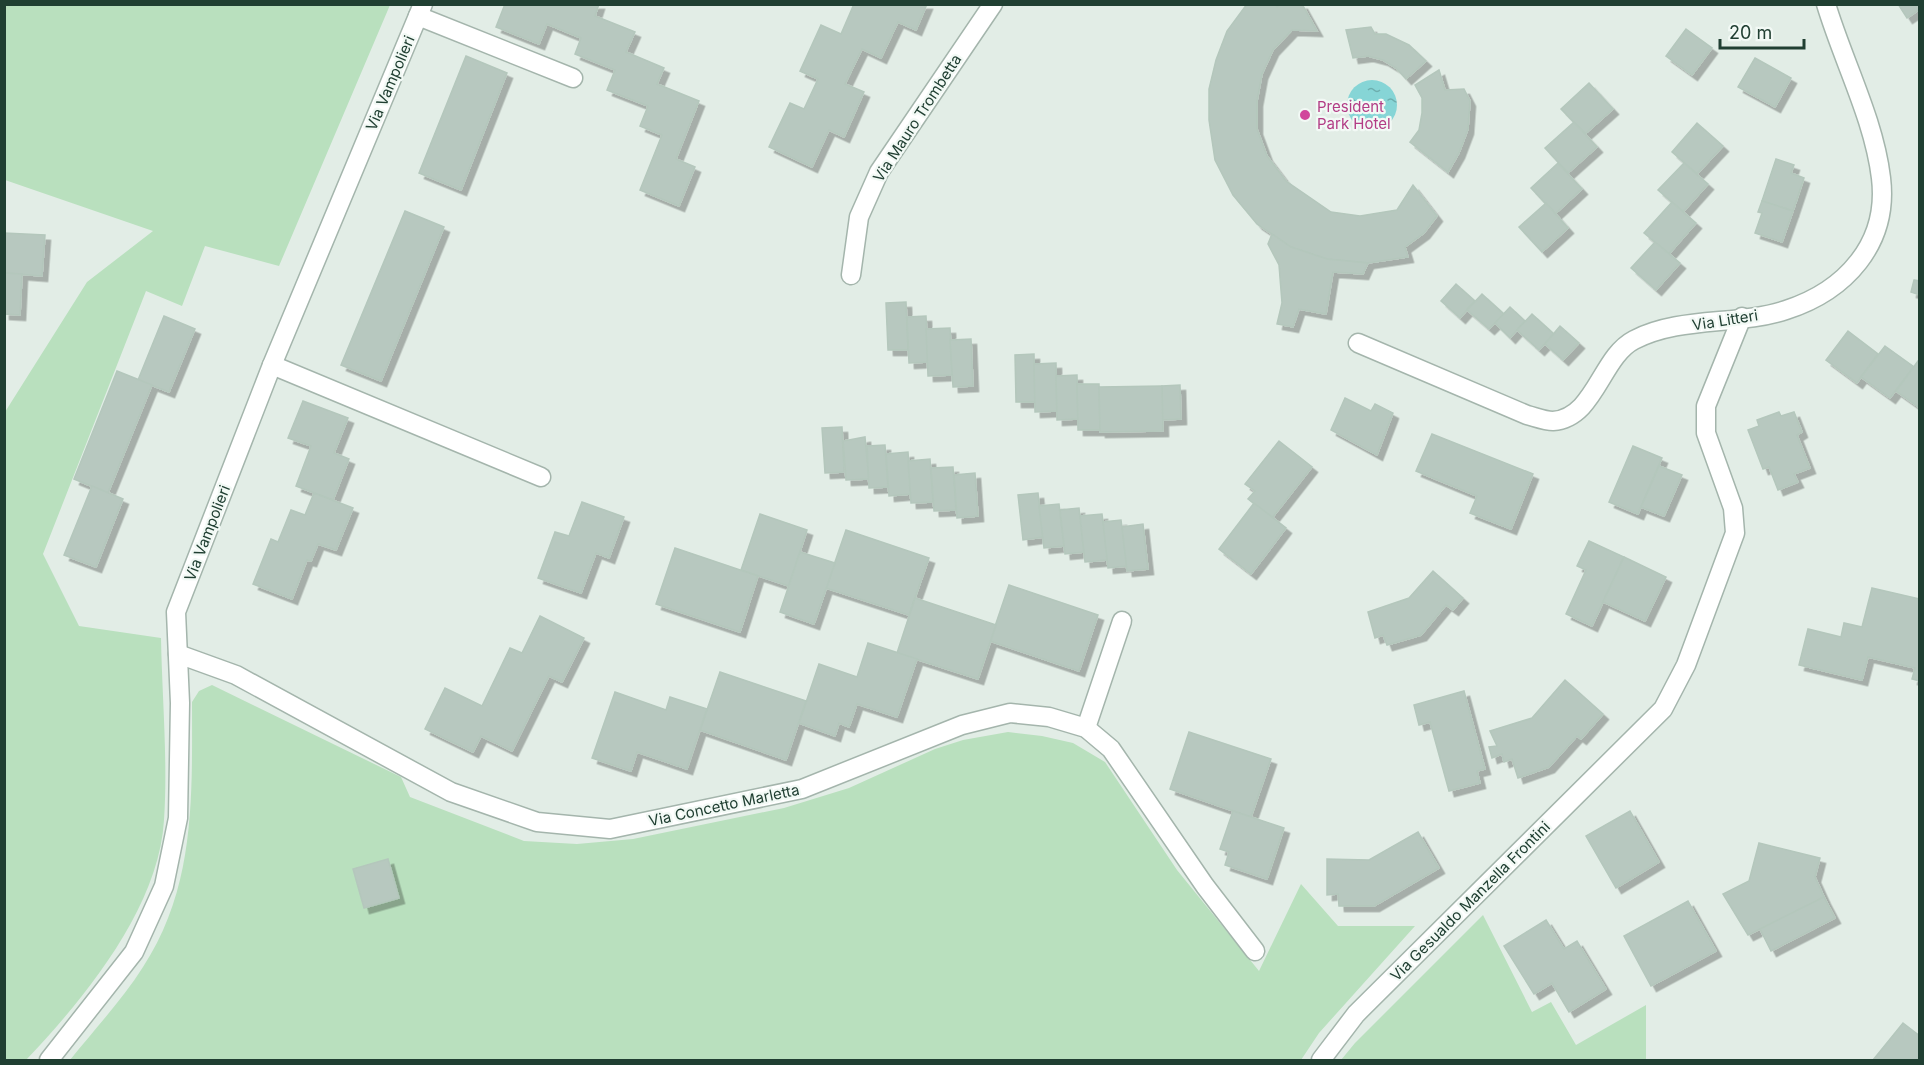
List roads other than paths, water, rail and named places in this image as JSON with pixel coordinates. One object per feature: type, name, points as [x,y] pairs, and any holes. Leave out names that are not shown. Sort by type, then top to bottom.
[{"type":"street","name":"Via Mauro Trombetta","points":[[851,274],[859,217],[879,172],[993,4]]},
{"type":"street","name":"Via Litteri","points":[[1358,343],[1527,416],[1551,421],[1564,419],[1580,408],[1614,357],[1633,340],[1661,330],[1786,310],[1839,283],[1858,266],[1874,232],[1881,180],[1873,140],[1826,4]]},
{"type":"street","points":[[420,10],[573,78]]},
{"type":"street","name":"Via Vampolieri","points":[[49,1060],[134,952],[164,886],[178,818],[176,612],[272,365],[420,10]]},
{"type":"street","name":"Via Gesualdo Manzella Frontini","points":[[1321,1060],[1356,1014],[1663,709],[1686,665],[1736,533],[1733,508],[1706,433],[1706,406],[1743,318]]},
{"type":"street","points":[[272,365],[541,477]]},
{"type":"street","points":[[1086,728],[1122,621]]},
{"type":"street","name":"Via Concetto Marletta","points":[[178,654],[236,675],[451,792],[537,822],[609,829],[801,789],[963,725],[1010,713],[1049,717],[1086,728],[1111,748],[1205,886],[1255,951]]},
{"type":"water","points":[[1372,80],[1381,82],[1392,91],[1397,105],[1395,114],[1386,125],[1372,130],[1363,128],[1352,119],[1347,105],[1349,96],[1358,85]]},
{"type":"place","name":"President Park Hotel","points":[[1305,115]]}]
